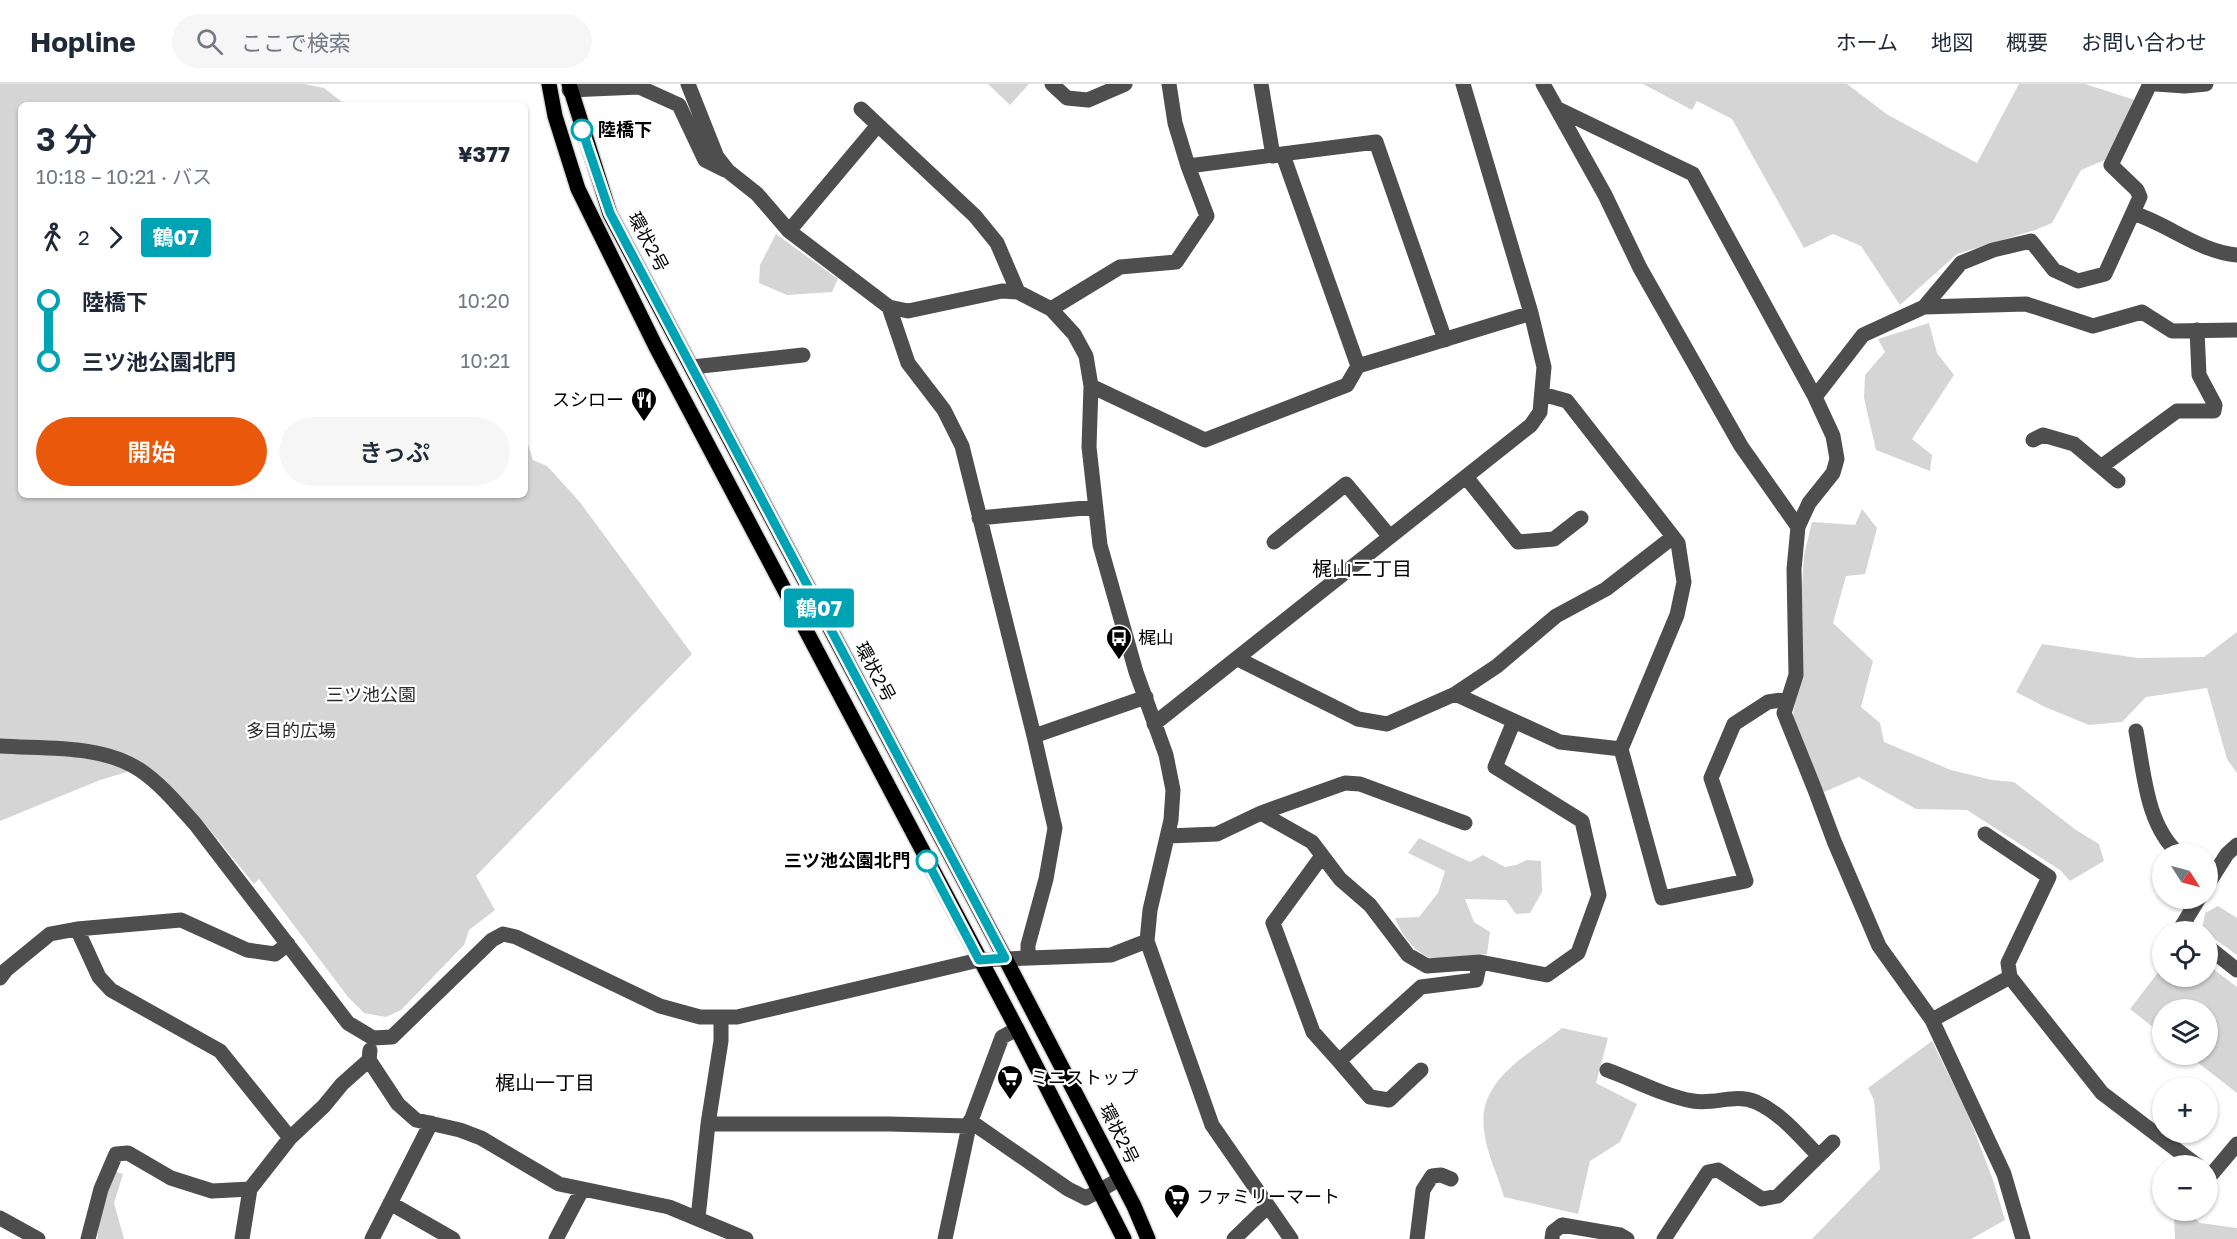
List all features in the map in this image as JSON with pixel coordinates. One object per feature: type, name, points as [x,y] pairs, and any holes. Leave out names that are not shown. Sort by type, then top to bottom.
[{"type":"main road","points":[[549,84],[555,116],[578,189],[656,347],[1017,1029],[1124,1239]]},
{"type":"main road","name":"環状2号","points":[[569,87],[610,213],[1005,958],[1120,1179],[1148,1239]]},
{"type":"street","points":[[688,84],[717,157],[728,171]]},
{"type":"street","points":[[1052,84],[1067,98],[1088,100],[1125,84]]},
{"type":"street","points":[[1052,309],[1120,267],[1176,262],[1207,216],[1175,123],[1169,84]]},
{"type":"street","points":[[1261,84],[1278,156],[1358,366]]},
{"type":"street","points":[[1155,724],[1531,425],[1540,412],[1544,367],[1531,313],[1463,84]]},
{"type":"street","points":[[1543,84],[1605,195],[1640,268],[1741,446],[1798,526]]},
{"type":"street","points":[[1924,307],[1961,263],[1993,250],[2031,241],[2054,270],[2078,281],[2105,274],[2140,197],[2137,190],[2111,165],[2150,84]]},
{"type":"street","points":[[2156,84],[2185,86],[2206,84]]},
{"type":"street","points":[[569,87],[639,87],[679,105],[705,160],[728,171],[758,194],[789,231],[889,307],[908,310],[1002,291],[1018,292],[1052,309],[1074,334],[1086,356],[1091,386],[1089,447],[1100,544],[1136,672],[1172,779],[1173,802],[1168,836],[1150,910],[1148,942],[1212,1125],[1291,1239]]},
{"type":"street","points":[[861,109],[975,216],[997,243],[1018,292]]},
{"type":"street","points":[[1558,109],[1693,174],[1815,397],[1833,436],[1837,459],[1833,473],[1809,503],[1798,526],[1794,569],[1796,675],[1784,713],[1834,841],[1879,946],[1932,1020],[2004,1174],[2023,1239]]},
{"type":"street","points":[[789,231],[878,125]]},
{"type":"street","points":[[1188,166],[1376,142],[1445,340]]},
{"type":"street","points":[[2133,213],[2147,217],[2222,254],[2237,255]]},
{"type":"street","points":[[1815,397],[1863,335],[1924,307],[2026,304],[2093,326],[2142,312],[2172,331],[2237,330]]},
{"type":"street","points":[[889,307],[908,363],[944,410],[962,446],[1035,736],[1055,828],[1046,879],[1028,945],[1028,957]]},
{"type":"street","points":[[1091,386],[1205,440],[1347,386],[1358,366],[1531,313]]},
{"type":"street","points":[[2102,466],[2177,411],[2214,411],[2215,405],[2199,375],[2197,330]]},
{"type":"street","points":[[692,367],[803,355]]},
{"type":"street","points":[[1542,394],[1567,400],[1677,543],[1684,582],[1677,615],[1621,749],[1662,898],[1746,881],[1711,778],[1734,724],[1768,702],[1788,699]]},
{"type":"street","points":[[2033,440],[2043,435],[2074,444],[2118,481]]},
{"type":"street","points":[[1466,477],[1518,542],[1554,539],[1581,518]]},
{"type":"street","points":[[1274,542],[1346,483],[1390,537]]},
{"type":"street","points":[[979,518],[1095,507]]},
{"type":"street","points":[[1238,659],[1358,719],[1387,724],[1455,694],[1497,666],[1556,616],[1606,589],[1673,537]]},
{"type":"street","points":[[1455,694],[1560,742],[1621,749]]},
{"type":"street","points":[[1035,736],[1146,697]]},
{"type":"street","points":[[1261,813],[1312,842],[1340,879],[1370,905],[1407,955],[1426,966],[1480,962],[1547,975],[1578,953],[1599,895],[1582,821],[1496,767],[1514,721]]},
{"type":"street","points":[[2136,731],[2152,808],[2161,833],[2170,843]]},
{"type":"street","points":[[0,746],[97,753],[139,770],[169,796],[196,825],[348,1023],[373,1038],[392,1036],[492,940],[503,934],[516,937],[660,1006],[700,1017],[721,1018],[737,1017],[979,960],[1111,955],[1148,942]]},
{"type":"street","points":[[1168,836],[1217,834],[1261,813],[1345,783],[1360,784],[1465,824]]},
{"type":"street","points":[[1985,834],[2049,877],[2008,963],[2010,977],[2102,1093],[2184,1155]]},
{"type":"street","points":[[2218,866],[2237,845]]},
{"type":"street","points":[[1322,856],[1273,923],[1313,1032],[1370,1097],[1389,1100],[1421,1070]]},
{"type":"street","points":[[0,978],[6,970],[51,933],[77,929],[181,920],[247,950],[275,954],[288,944]]},
{"type":"street","points":[[77,929],[99,977],[111,990],[220,1051],[290,1138]]},
{"type":"street","points":[[2218,955],[2237,970]]},
{"type":"street","points":[[1339,1061],[1421,987],[1476,980],[1480,962]]},
{"type":"street","points":[[1932,1020],[2010,977]]},
{"type":"street","points":[[698,1218],[708,1124],[717,1070],[721,1018]]},
{"type":"street","points":[[945,1239],[970,1124],[1002,1037],[1017,1029]]},
{"type":"street","points":[[249,1239],[242,1239],[250,1189],[290,1138],[324,1106],[342,1084],[369,1060],[373,1038]]},
{"type":"street","points":[[369,1060],[398,1104],[416,1120],[481,1138],[559,1184],[669,1207],[698,1218],[713,1233],[746,1239]]},
{"type":"street","points":[[1607,1070],[1695,1102],[1733,1098],[1758,1103],[1774,1112],[1819,1156]]},
{"type":"street","points":[[372,1239],[430,1123]]},
{"type":"street","points":[[708,1124],[970,1124],[1068,1189],[1086,1198],[1120,1179]]},
{"type":"street","points":[[1664,1239],[1708,1172],[1718,1170],[1762,1199],[1770,1199],[1778,1196],[1833,1142]]},
{"type":"street","points":[[2218,1167],[2237,1144]]},
{"type":"street","points":[[88,1239],[101,1189],[116,1154],[128,1152],[171,1178],[212,1191],[250,1189]]},
{"type":"street","points":[[1417,1239],[1423,1190],[1432,1176],[1441,1175],[1451,1179]]},
{"type":"street","points":[[556,1239],[582,1190]]},
{"type":"street","points":[[390,1203],[453,1239]]},
{"type":"street","points":[[1234,1239],[1267,1207]]},
{"type":"street","points":[[0,1218],[38,1239]]},
{"type":"street","points":[[1552,1239],[1553,1232],[1562,1225],[1620,1234],[1627,1239]]},
{"type":"green space","name":"三ツ池公園","points":[[0,84],[304,84],[324,88],[342,102],[18,102],[18,498],[528,498],[528,444],[533,460],[547,466],[579,501],[692,654],[476,876],[495,910],[469,930],[464,945],[401,1010],[386,1017],[364,1013],[348,997],[259,879],[254,884],[200,818],[144,767],[100,780],[0,821]]},
{"type":"green space","points":[[988,84],[1029,84],[1010,105]]},
{"type":"green space","points":[[1643,84],[1847,84],[1888,115],[1977,163],[2019,84],[2085,84],[2135,100],[2105,160],[2081,170],[2052,223],[1957,254],[1900,305],[1861,246],[1833,234],[1804,248],[1732,119],[1697,101],[1692,110]]},
{"type":"green space","points":[[776,234],[838,279],[832,292],[787,295],[759,283],[760,265]]},
{"type":"green space","points":[[1929,323],[1937,353],[1954,375],[1912,439],[1932,455],[1930,471],[1876,450],[1864,398],[1865,375],[1885,352],[1878,339]]},
{"type":"green space","points":[[1862,509],[1877,528],[1865,574],[1846,576],[1833,623],[1873,661],[1861,707],[1880,723],[1884,742],[1951,770],[1992,780],[2014,782],[2076,830],[2099,844],[2104,861],[2070,881],[2060,870],[1967,810],[1916,809],[1859,777],[1824,792],[1792,718],[1801,676],[1801,602],[1804,555],[1812,522],[1855,525]]},
{"type":"green space","points":[[2237,632],[2237,773],[2227,759],[2207,688],[2146,697],[2122,722],[2089,725],[2016,692],[2042,644],[2138,658],[2204,657]]},
{"type":"green space","points":[[1419,838],[1470,862],[1483,855],[1505,867],[1527,860],[1541,861],[1542,892],[1530,913],[1516,914],[1506,900],[1465,899],[1474,922],[1490,932],[1487,954],[1444,960],[1431,958],[1411,945],[1402,932],[1395,918],[1419,917],[1438,893],[1445,871],[1408,853]]},
{"type":"green space","points":[[2218,906],[2237,918],[2237,955],[2218,941],[2218,921],[2204,921],[2205,913],[2218,909]]},
{"type":"green space","points":[[2218,973],[2237,987],[2237,1093],[2201,1065],[2218,1065],[2218,999],[2152,999],[2152,1026],[2130,1009],[2152,980],[2152,987],[2218,987]]},
{"type":"green space","points":[[1562,1028],[1608,1038],[1596,1083],[1637,1104],[1620,1142],[1590,1161],[1578,1214],[1504,1197],[1484,1130],[1484,1112],[1497,1082],[1521,1059]]},
{"type":"green space","points":[[1932,1041],[1967,1112],[1993,1180],[2005,1220],[1971,1239],[1812,1239],[1880,1169],[1874,1100],[1868,1088]]},
{"type":"green space","points":[[116,1172],[123,1174],[114,1203],[124,1239],[97,1239],[103,1198]]},
{"type":"green space","points":[[2174,1221],[2198,1221],[2237,1228],[2237,1239],[2175,1239]]},
{"type":"bus line","name":"鶴07","points":[[582,130],[610,213],[1005,958],[979,960],[927,861]]},
{"type":"place","name":"陸橋下","points":[[582,130]]},
{"type":"place","name":"スシロー","points":[[644,423]]},
{"type":"place","name":"梶山","points":[[1119,661]]},
{"type":"place","name":"三ツ池公園北門","points":[[927,861]]},
{"type":"place","name":"ミニストップ","points":[[1010,1101]]},
{"type":"place","name":"ファミリーマート","points":[[1177,1220]]},
{"type":"district","name":"梶山二丁目","points":[[1362,569]]},
{"type":"district","name":"梶山一丁目","points":[[545,1083]]},
{"type":"park label","name":"多目的広場","points":[[291,731]]}]
